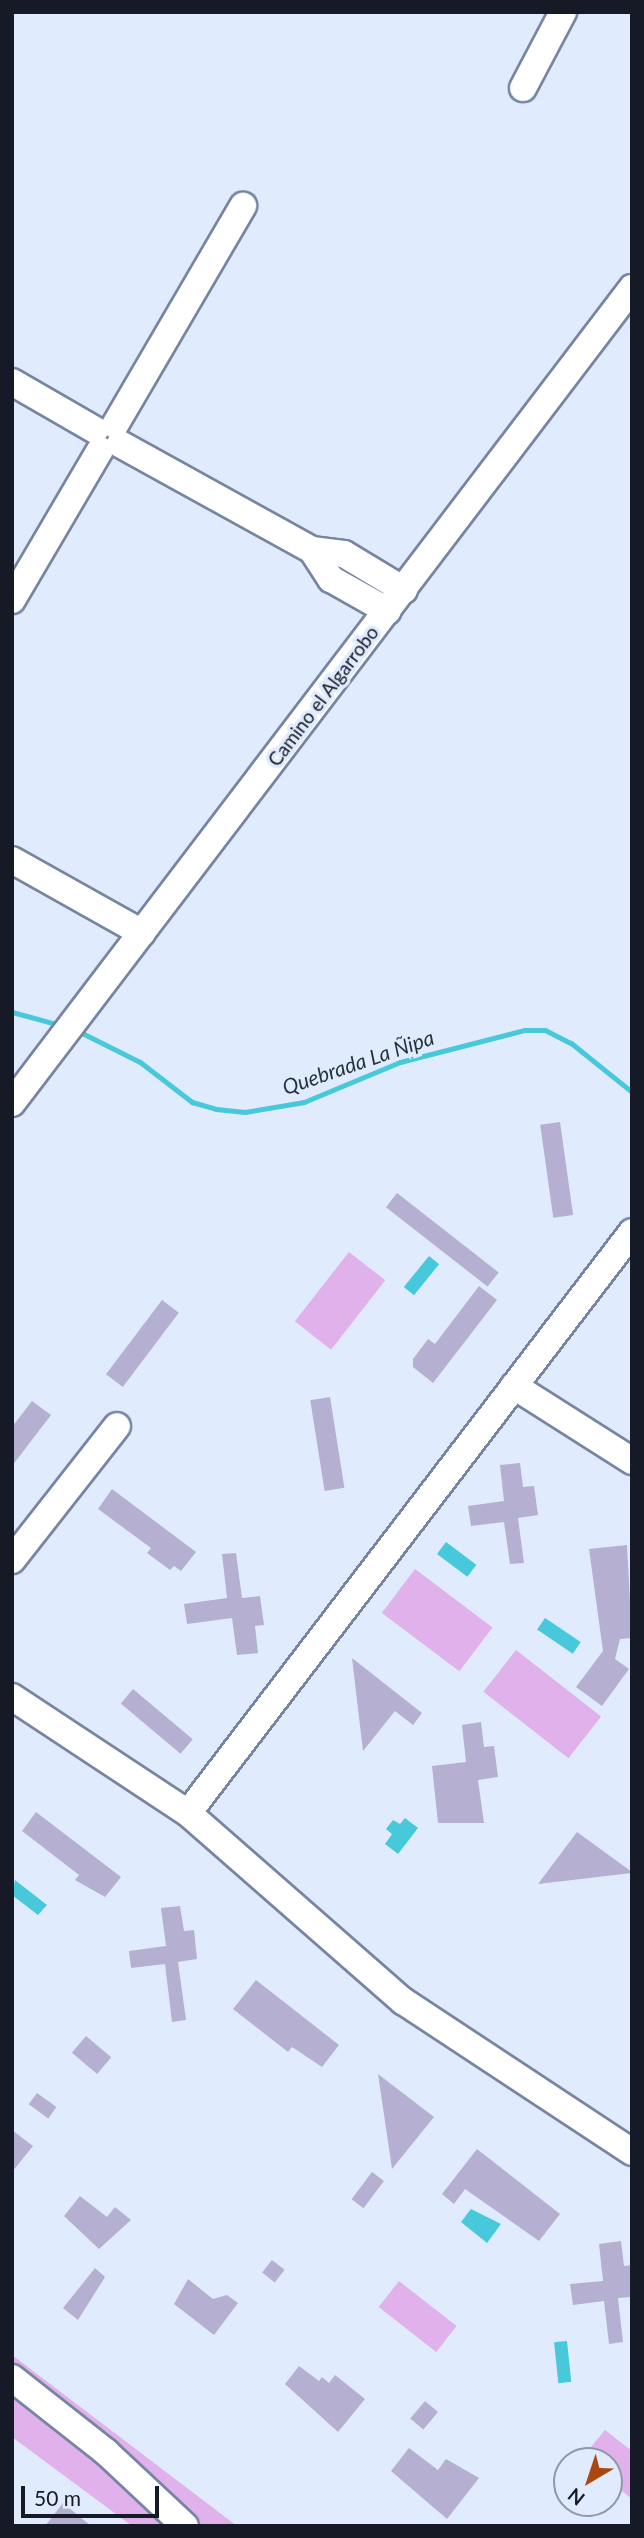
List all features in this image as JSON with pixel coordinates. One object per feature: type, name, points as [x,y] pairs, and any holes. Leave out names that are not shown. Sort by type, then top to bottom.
[{"type":"street","points":[[523,88],[563,12]]},
{"type":"street","points":[[12,600],[243,206]]},
{"type":"street","name":"Camino el Algarrobo","points":[[12,1103],[632,288]]},
{"type":"street","points":[[12,382],[312,550],[344,554],[404,590]]},
{"type":"street","points":[[312,550],[324,573],[388,611]]},
{"type":"street","points":[[12,860],[142,933]]},
{"type":"street","points":[[188,1813],[632,1232]]},
{"type":"street","points":[[514,1386],[632,1461]]},
{"type":"street","points":[[12,1560],[117,1426]]},
{"type":"street","points":[[12,1697],[188,1813],[374,1980],[632,2152]]},
{"type":"street","points":[[12,2378],[106,2452],[185,2526]]},
{"type":"shaded area","points":[[349,1252],[385,1280],[331,1350],[295,1321]]},
{"type":"shaded area","points":[[415,1569],[492,1627],[459,1671],[382,1613]]},
{"type":"shaded area","points":[[516,1650],[601,1716],[568,1758],[483,1692]]},
{"type":"shaded area","points":[[399,2281],[457,2326],[436,2352],[379,2307]]},
{"type":"shaded area","points":[[12,2355],[237,2526],[132,2526],[12,2437]]},
{"type":"shaded area","points":[[605,2430],[632,2451],[632,2499],[623,2492],[623,2447],[591,2447]]},
{"type":"water","points":[[429,1256],[439,1264],[414,1295],[404,1287]]},
{"type":"water","points":[[446,1542],[476,1565],[467,1577],[437,1554]]},
{"type":"water","points":[[545,1618],[581,1642],[573,1654],[537,1630]]},
{"type":"water","points":[[405,1818],[418,1828],[398,1854],[385,1844],[392,1834],[386,1829],[393,1820],[400,1824]]},
{"type":"water","points":[[15,1880],[47,1905],[38,1915],[12,1895]]},
{"type":"water","points":[[471,2209],[501,2224],[487,2243],[461,2222]]},
{"type":"water","points":[[567,2341],[571,2382],[558,2383],[554,2342]]},
{"type":"building","points":[[560,1122],[573,1215],[553,1218],[540,1125]]},
{"type":"building","points":[[397,1193],[499,1272],[488,1287],[386,1207]]},
{"type":"building","points":[[479,1286],[497,1300],[433,1383],[413,1367],[413,1359],[428,1339],[435,1344]]},
{"type":"building","points":[[162,1300],[179,1313],[123,1387],[106,1374]]},
{"type":"building","points":[[330,1397],[344,1488],[325,1491],[310,1400]]},
{"type":"building","points":[[32,1401],[51,1415],[12,1466],[12,1427]]},
{"type":"building","points":[[520,1463],[523,1487],[534,1486],[538,1515],[518,1518],[524,1563],[510,1564],[504,1522],[471,1526],[468,1506],[504,1501],[500,1465]]},
{"type":"building","points":[[112,1489],[196,1552],[181,1571],[174,1566],[170,1570],[147,1553],[151,1548],[98,1509]]},
{"type":"building","points":[[627,1545],[632,1638],[620,1639],[615,1659],[629,1669],[602,1706],[576,1687],[603,1651],[589,1549]]},
{"type":"building","points":[[236,1553],[242,1598],[260,1596],[264,1625],[255,1626],[258,1653],[237,1655],[232,1618],[187,1624],[184,1604],[227,1598],[222,1554]]},
{"type":"building","points":[[352,1658],[422,1713],[413,1725],[395,1711],[363,1751]]},
{"type":"building","points":[[133,1689],[193,1739],[181,1754],[121,1704]]},
{"type":"building","points":[[481,1722],[484,1747],[494,1746],[498,1777],[478,1780],[484,1823],[438,1823],[432,1766],[466,1762],[462,1725]]},
{"type":"building","points":[[36,1812],[121,1877],[105,1897],[75,1880],[79,1875],[22,1831]]},
{"type":"building","points":[[577,1832],[632,1872],[632,1873],[538,1884]]},
{"type":"building","points":[[180,1906],[184,1931],[194,1930],[197,1959],[178,1962],[186,2020],[172,2022],[165,1964],[131,1968],[129,1951],[166,1946],[161,1908]]},
{"type":"building","points":[[256,1980],[339,2045],[322,2067],[292,2047],[288,2052],[233,2009]]},
{"type":"building","points":[[86,2036],[111,2057],[97,2074],[72,2053]]},
{"type":"building","points":[[378,2074],[434,2117],[392,2169]]},
{"type":"building","points":[[37,2093],[56,2107],[48,2118],[29,2104]]},
{"type":"building","points":[[12,2130],[33,2146],[12,2172]]},
{"type":"building","points":[[477,2149],[560,2214],[539,2241],[465,2189],[454,2204],[442,2194]]},
{"type":"building","points":[[372,2172],[384,2181],[364,2208],[352,2199]]},
{"type":"building","points":[[80,2196],[107,2217],[115,2207],[131,2220],[99,2249],[64,2216]]},
{"type":"building","points":[[621,2241],[624,2266],[632,2265],[632,2297],[618,2298],[623,2342],[609,2344],[604,2301],[573,2305],[570,2284],[603,2281],[599,2244]]},
{"type":"building","points":[[272,2260],[285,2270],[275,2282],[262,2273]]},
{"type":"building","points":[[95,2268],[105,2277],[78,2320],[63,2308]]},
{"type":"building","points":[[188,2279],[213,2299],[227,2295],[238,2303],[214,2335],[174,2304]]},
{"type":"building","points":[[299,2366],[319,2381],[322,2377],[329,2383],[335,2375],[365,2399],[338,2432],[285,2384]]},
{"type":"building","points":[[425,2401],[438,2412],[423,2430],[410,2419]]},
{"type":"building","points":[[409,2448],[438,2470],[446,2459],[479,2478],[447,2519],[391,2471]]},
{"type":"building","points":[[63,2503],[91,2526],[45,2526]]},
{"type":"waterway","name":"Quebrada La Ñipa","points":[[12,1012],[60,1025]]},
{"type":"waterway","name":"Quebrada La Ñipa","points":[[76,1030],[140,1062],[192,1102],[216,1109],[245,1112],[304,1102],[400,1062],[525,1030],[545,1030],[571,1043],[632,1092]]}]
